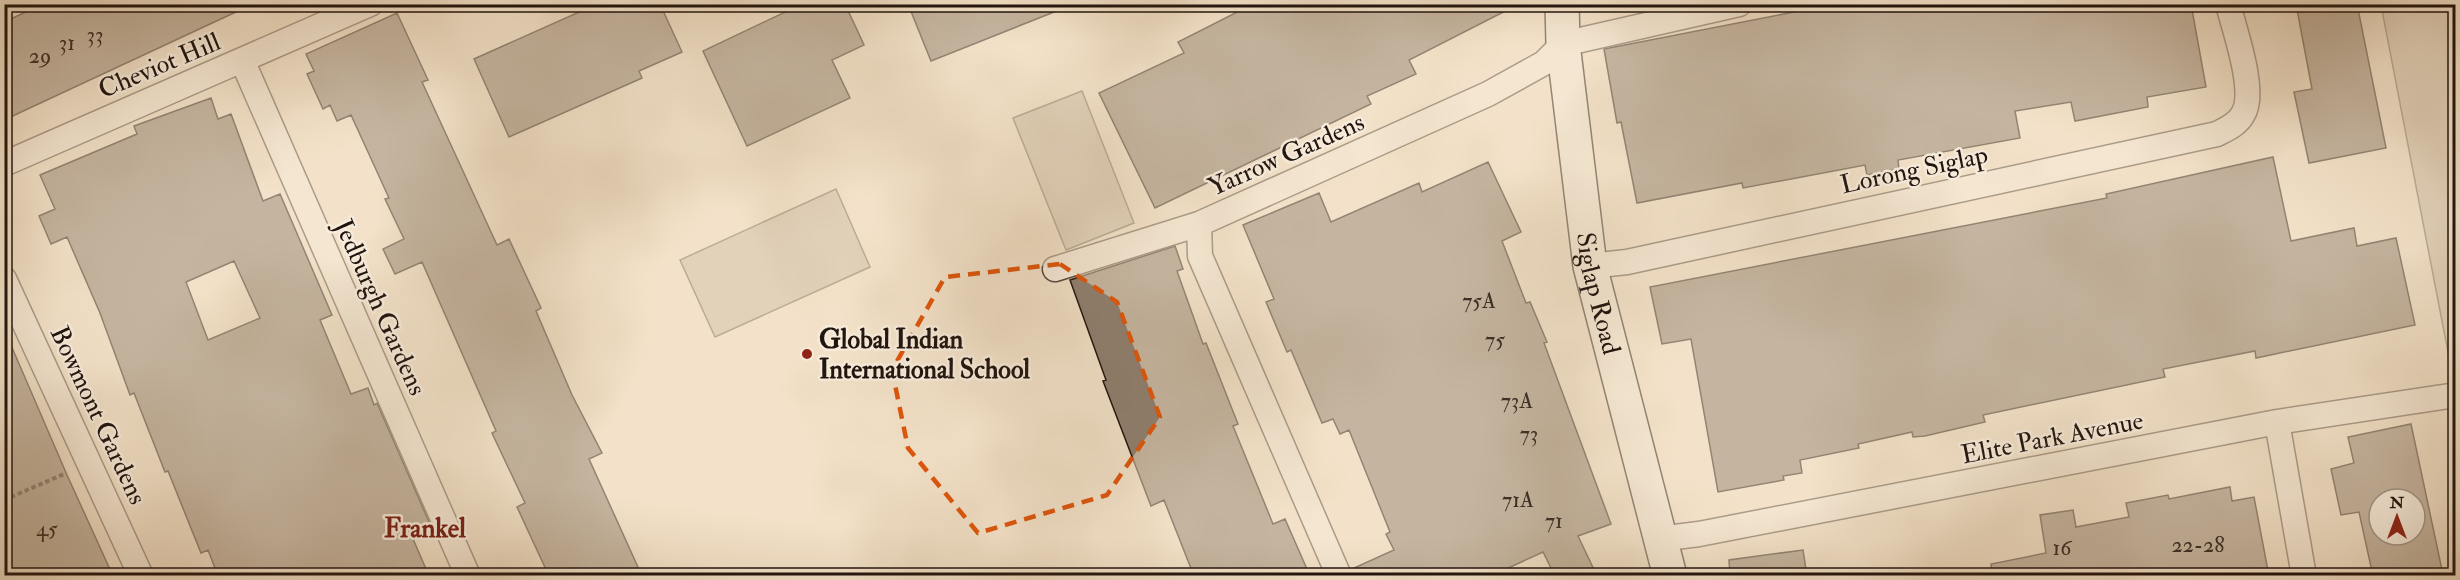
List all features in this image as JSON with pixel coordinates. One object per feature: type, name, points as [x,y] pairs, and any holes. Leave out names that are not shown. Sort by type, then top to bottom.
[{"type":"main road","name":"Siglap Road","points":[[1562,4],[1554,53],[1590,266],[1670,576]]},
{"type":"street","name":"Cheviot Hill","points":[[4,164],[370,4]]},
{"type":"street","name":"Yarrow Gardens","points":[[1339,576],[1200,256],[1199,224],[1488,94],[1554,53],[1739,4]]},
{"type":"street","name":"Lorong Siglap","points":[[1590,266],[1627,262],[2217,134],[2233,125],[2244,113],[2246,80],[2228,4]]},
{"type":"street","name":"Jedburgh Gardens","points":[[242,60],[468,576]]},
{"type":"street","points":[[1055,270],[1199,224]]},
{"type":"street","name":"Bowmont Gardens","points":[[4,279],[141,576]]},
{"type":"street","name":"Elite Park Avenue","points":[[1659,539],[1722,530],[2277,422],[2456,395]]},
{"type":"street","points":[[2277,422],[2304,576]]},
{"type":"path","points":[[4,500],[55,477],[90,465]]},
{"type":"highlighted area","points":[[1060,264],[1117,302],[1160,417],[1107,495],[978,533],[908,448],[892,370],[945,277]]},
{"type":"shaded area","points":[[2381,5],[2455,5],[2455,377],[2453,378]]},
{"type":"shaded area","points":[[1082,91],[1134,223],[1066,250],[1013,118]]},
{"type":"shaded area","points":[[836,189],[870,267],[715,337],[680,260]]},
{"type":"building","points":[[43,4],[253,4],[4,120],[4,22]]},
{"type":"building","points":[[597,4],[660,4],[682,52],[639,71],[642,78],[509,137],[474,59]]},
{"type":"building","points":[[802,4],[845,4],[864,45],[832,60],[850,98],[747,146],[703,51]]},
{"type":"building","points":[[908,4],[1068,4],[1069,6],[931,61]]},
{"type":"building","points":[[1253,4],[1519,4],[1409,60],[1416,74],[1367,96],[1371,104],[1155,208],[1099,93],[1184,53],[1178,42]]},
{"type":"building","points":[[1793,4],[2191,4],[2206,87],[2147,97],[2148,107],[2075,121],[2071,102],[2015,111],[2020,138],[1898,160],[1899,169],[1867,175],[1865,165],[1743,188],[1742,183],[1637,203],[1621,122],[1617,123],[1604,49],[1794,12]]},
{"type":"building","points":[[2296,4],[2357,4],[2386,148],[2309,163],[2294,92],[2312,89]]},
{"type":"building","points":[[397,13],[428,80],[422,82],[497,245],[509,239],[541,308],[536,311],[572,395],[602,453],[589,459],[642,576],[549,576],[517,507],[525,503],[492,433],[496,431],[422,262],[395,274],[383,249],[404,239],[385,199],[389,198],[351,115],[337,121],[330,105],[323,109],[307,74],[314,71],[306,54]]},
{"type":"building","points":[[211,98],[218,119],[231,114],[263,201],[280,194],[332,315],[320,320],[351,394],[368,388],[374,405],[377,403],[430,524],[410,532],[429,576],[218,576],[208,550],[201,553],[168,471],[165,472],[134,393],[130,395],[100,313],[67,237],[51,244],[39,216],[55,209],[40,175],[137,134],[134,126]],"holes":[[[234,261],[260,318],[208,340],[186,282]]]},
{"type":"building","points":[[2273,157],[2291,241],[2354,228],[2357,246],[2396,238],[2415,325],[2256,358],[2255,351],[2163,369],[2165,377],[1983,415],[1985,422],[1925,436],[1913,437],[1912,432],[1858,444],[1859,448],[1800,460],[1802,473],[1783,476],[1784,480],[1718,492],[1691,339],[1662,344],[1650,287],[2107,198],[2106,194]]},
{"type":"building","points":[[1488,162],[1521,232],[1502,241],[1526,303],[1530,302],[1547,342],[1544,343],[1611,524],[1578,536],[1597,576],[1555,576],[1543,552],[1491,576],[1353,576],[1352,569],[1394,550],[1386,534],[1390,532],[1349,430],[1340,434],[1333,419],[1322,423],[1291,350],[1287,352],[1266,302],[1274,299],[1243,225],[1319,193],[1331,222],[1419,183],[1422,192]]},
{"type":"building","points":[[1175,246],[1183,269],[1177,271],[1203,344],[1206,343],[1238,424],[1233,426],[1273,524],[1285,519],[1310,576],[1194,576],[1164,500],[1151,506],[1103,381],[1106,380],[1070,280]]},
{"type":"building","points":[[4,329],[67,475],[113,576],[4,576]]},
{"type":"building","points":[[2411,424],[2424,487],[2367,487],[2367,547],[2427,547],[2427,499],[2442,570],[2416,576],[2373,576],[2359,512],[2341,515],[2331,469],[2354,463],[2348,437]]},
{"type":"building","points":[[2230,487],[2232,501],[2254,497],[2269,576],[1992,576],[1991,564],[2046,553],[2040,515],[2073,510],[2076,527],[2129,517],[2126,503],[2168,495],[2169,499]]},
{"type":"building","points":[[1803,550],[1807,576],[1730,576],[1729,560]]},
{"type":"place","name":"Global Indian International School","points":[[807,354]]},
{"type":"district","name":"Frankel","points":[[425,528]]}]
